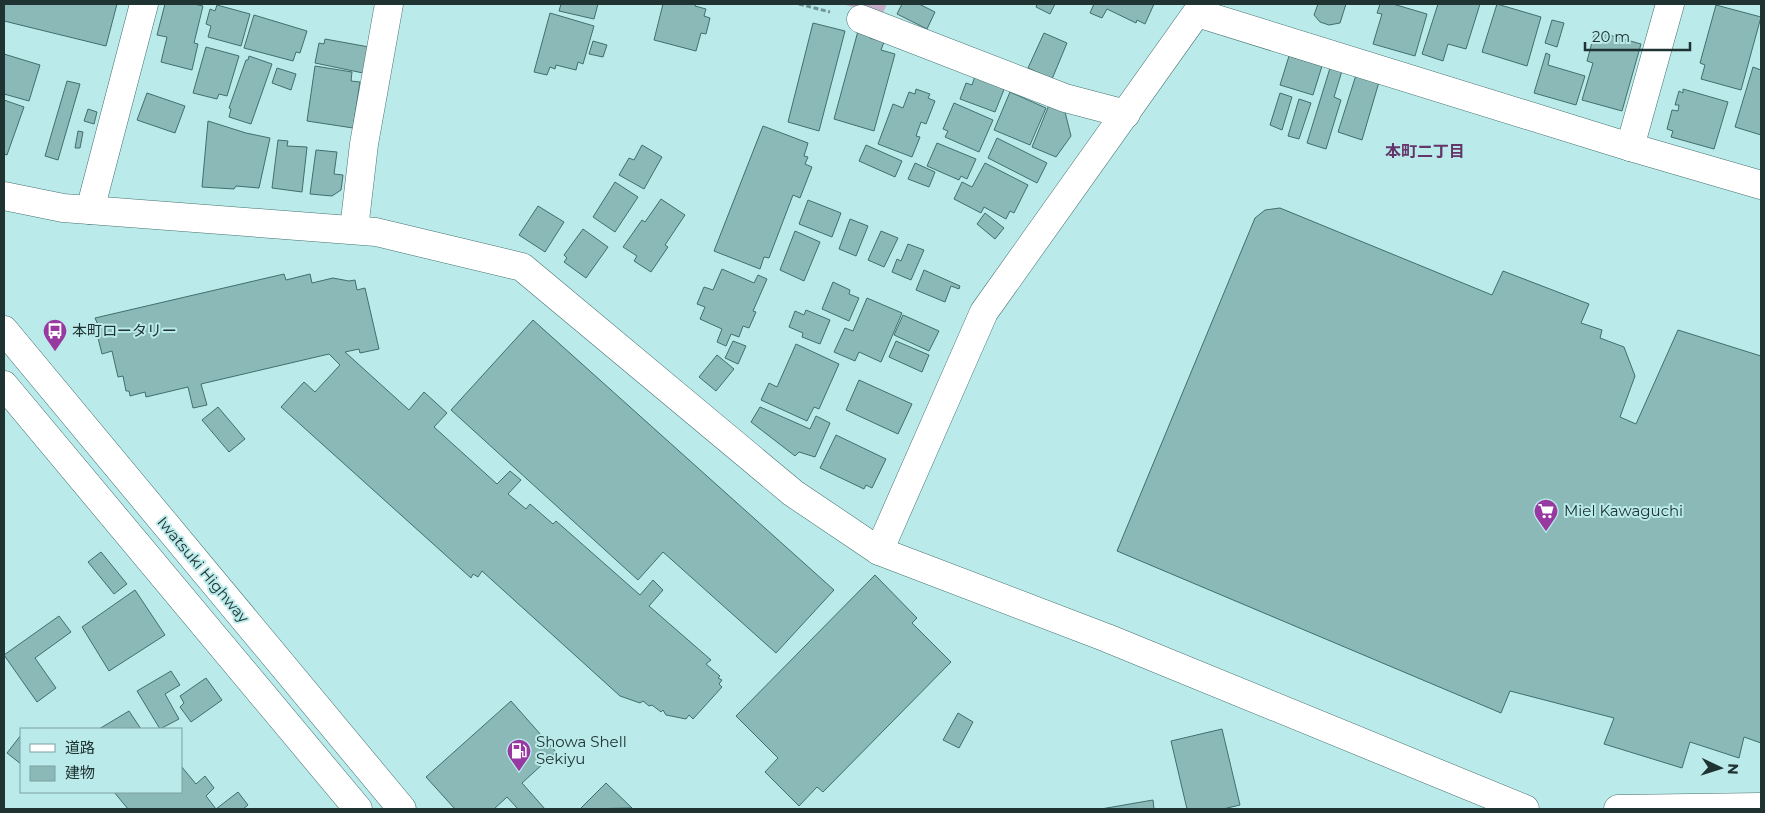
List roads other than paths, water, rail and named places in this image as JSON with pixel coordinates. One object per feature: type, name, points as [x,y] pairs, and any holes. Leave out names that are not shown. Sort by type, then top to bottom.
[{"type":"main road","points":[[90,210],[144,4]]},
{"type":"main road","points":[[354,229],[364,144],[390,4]]},
{"type":"main road","points":[[1630,147],[1670,4]]},
{"type":"main road","points":[[879,551],[984,312],[1200,9],[1630,147],[1761,185]]},
{"type":"main road","points":[[861,20],[1065,98],[1126,114]]},
{"type":"main road","points":[[4,196],[63,208],[376,232],[522,267],[793,493],[879,551],[1116,642],[1525,809]]},
{"type":"main road","name":"Iwatsuki Highway","points":[[4,330],[402,809]]},
{"type":"main road","points":[[4,385],[358,809]]},
{"type":"main road","points":[[1618,809],[1761,807]]},
{"type":"place","name":"本町ロータリー","points":[[55,352]]},
{"type":"place","name":"Miel Kawaguchi","points":[[1546,532]]},
{"type":"place","name":"Showa Shell Sekiyu","points":[[519,772]]},
{"type":"district","name":"本町二丁目","points":[[1425,151]]}]
